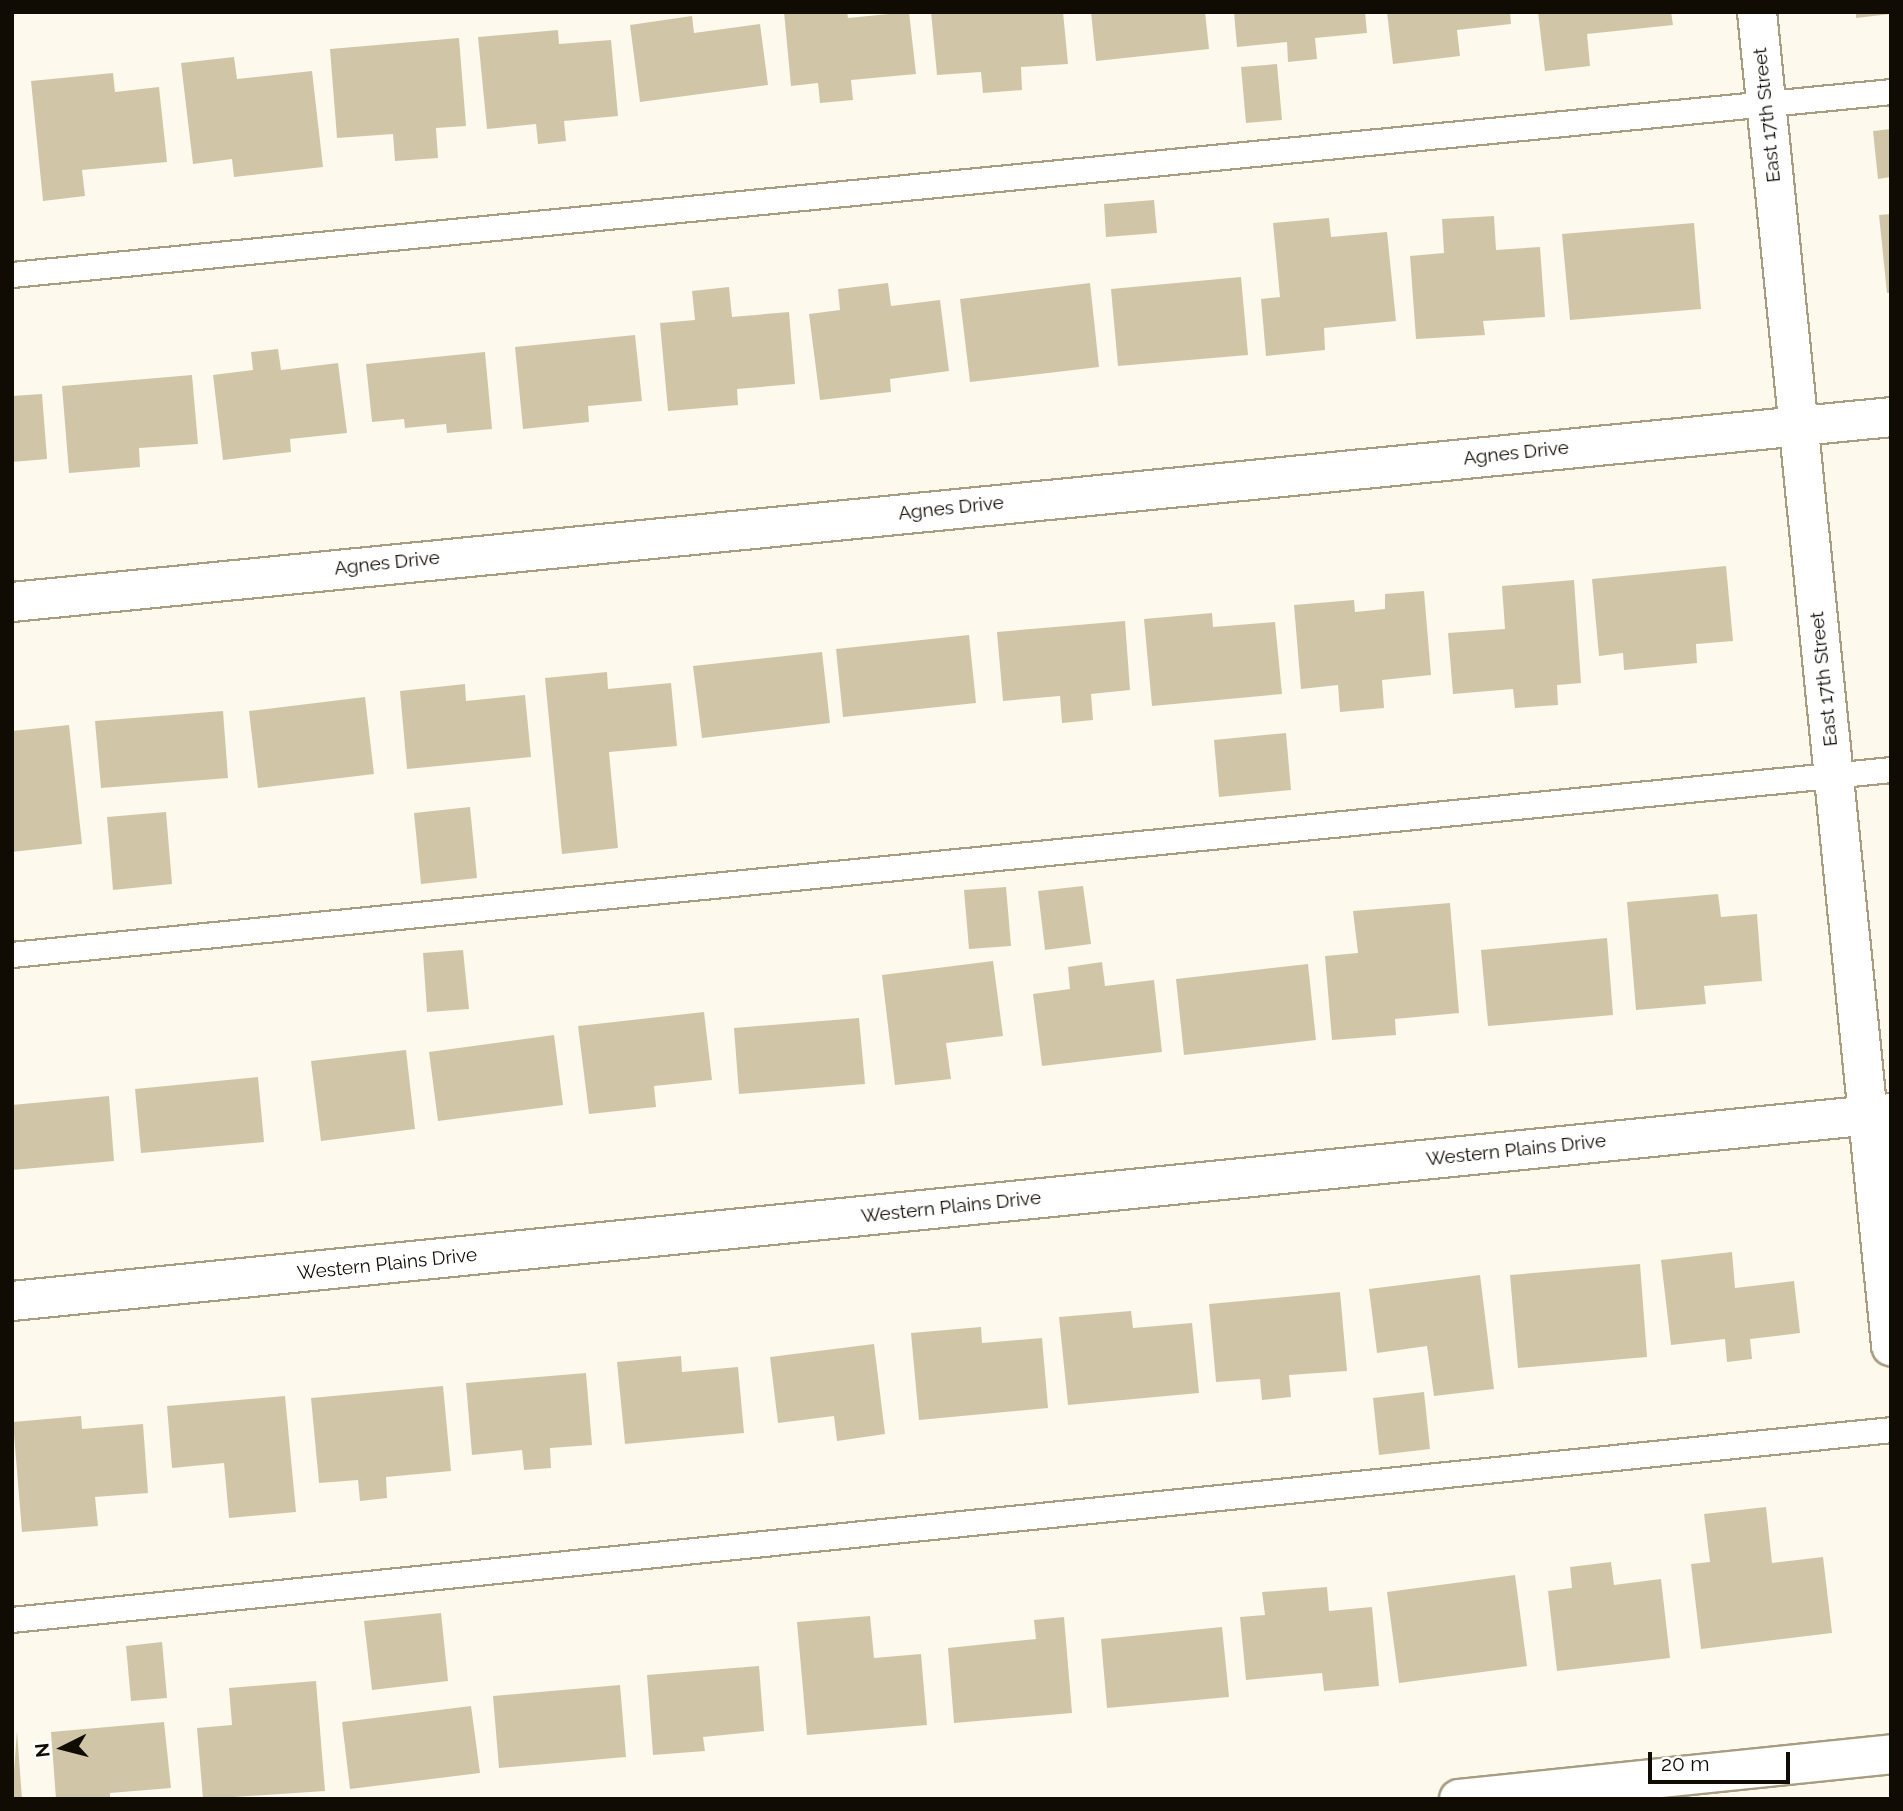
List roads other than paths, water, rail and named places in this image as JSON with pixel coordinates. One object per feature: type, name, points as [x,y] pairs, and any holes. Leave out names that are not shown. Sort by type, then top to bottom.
[{"type":"street","name":"East 17th Street","points":[[1757,12],[1833,775],[1879,1114],[1891,1346]]},
{"type":"street","name":"Agnes Drive","points":[[12,602],[1891,417]]},
{"type":"street","name":"Western Plains Drive","points":[[12,1301],[1879,1114]]},
{"type":"street","points":[[1459,1799],[1891,1755]]},
{"type":"lane","points":[[12,275],[1891,92]]},
{"type":"lane","points":[[12,955],[1891,770]]},
{"type":"lane","points":[[12,1620],[1891,1430]]}]
